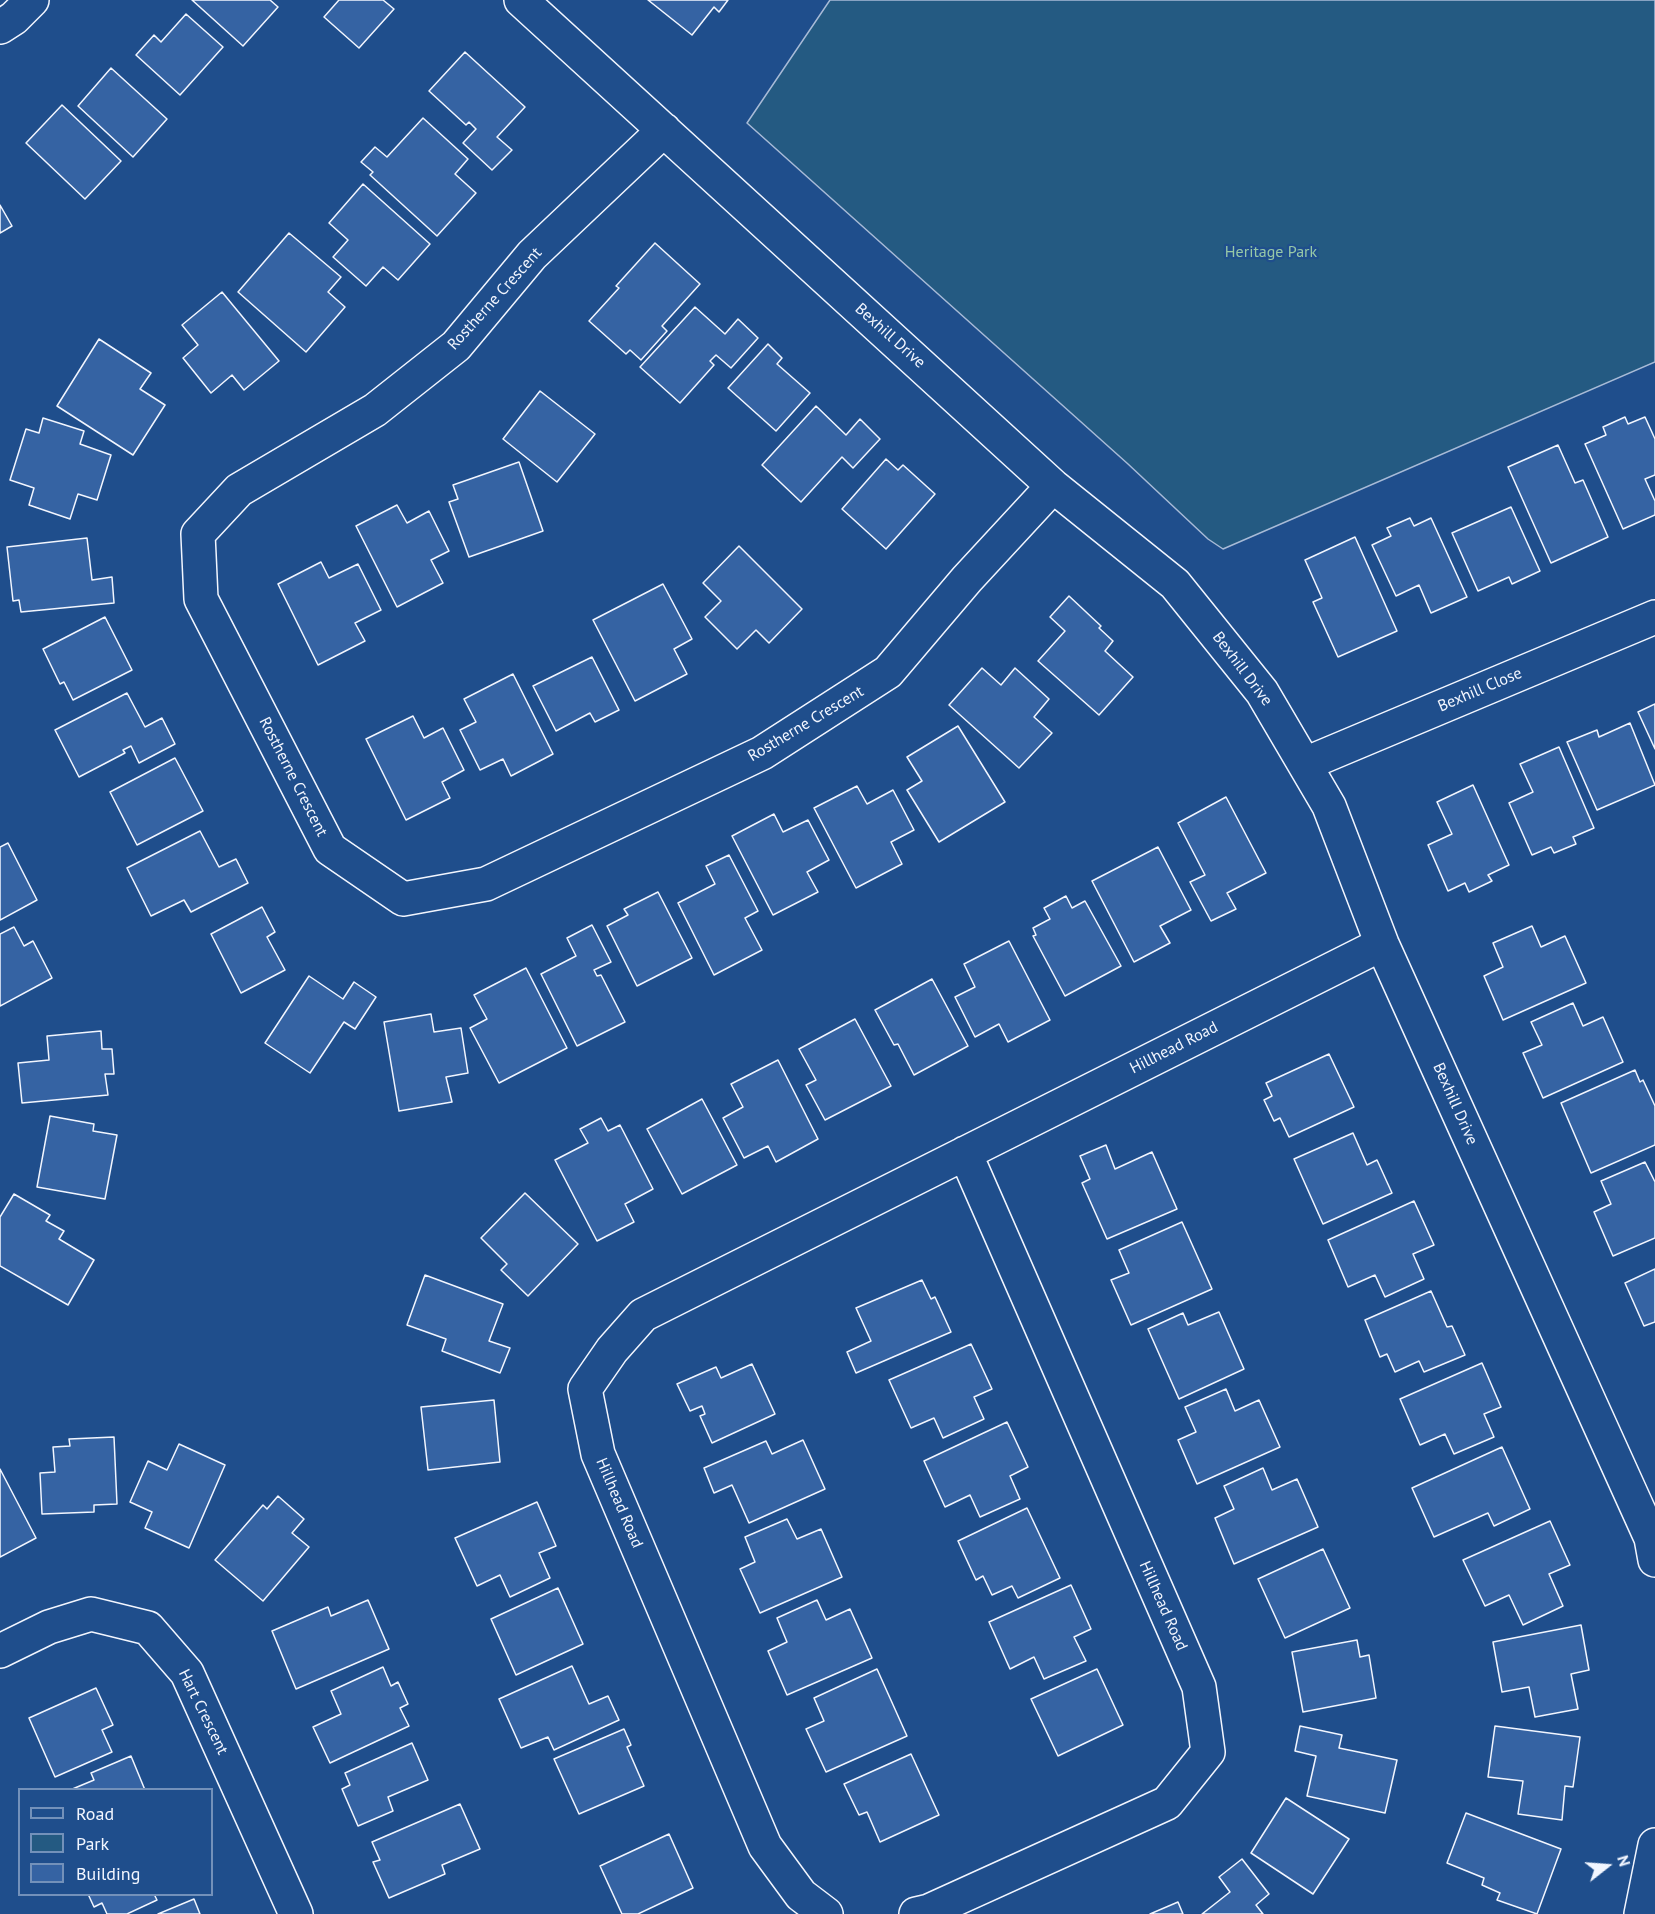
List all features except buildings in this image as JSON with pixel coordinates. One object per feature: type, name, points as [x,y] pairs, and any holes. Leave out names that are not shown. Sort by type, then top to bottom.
[{"type":"street","points":[[0,27],[14,18],[32,0]]},
{"type":"street","name":"Bexhill Drive","points":[[524,1],[1053,486],[1175,584],[1262,692],[1329,806],[1382,944],[1651,1538],[1655,1560]]},
{"type":"street","name":"Rostherne Crescent","points":[[664,130],[532,255],[456,346],[375,410],[239,490],[198,534],[201,599],[330,849],[403,899],[486,884],[762,753],[888,672],[967,579],[1053,486]]},
{"type":"street","name":"Bexhill Close","points":[[1305,764],[1655,617]]},
{"type":"street","name":"Hillhead Road","points":[[826,1914],[801,1895],[765,1846],[598,1454],[585,1389],[612,1350],[644,1315],[1382,944]]},
{"type":"street","name":"Hillhead Road","points":[[916,1914],[929,1911],[1167,1803],[1208,1752],[1199,1687],[965,1153]]},
{"type":"street","name":"Hart Crescent","points":[[0,1651],[49,1627],[91,1614],[148,1628],[187,1673],[296,1914]]},
{"type":"street","points":[[1641,1914],[1655,1845]]},
{"type":"green space","name":"Heritage Park","points":[[830,0],[1655,0],[1655,362],[1223,549],[1208,539],[1128,464],[747,123]]}]
